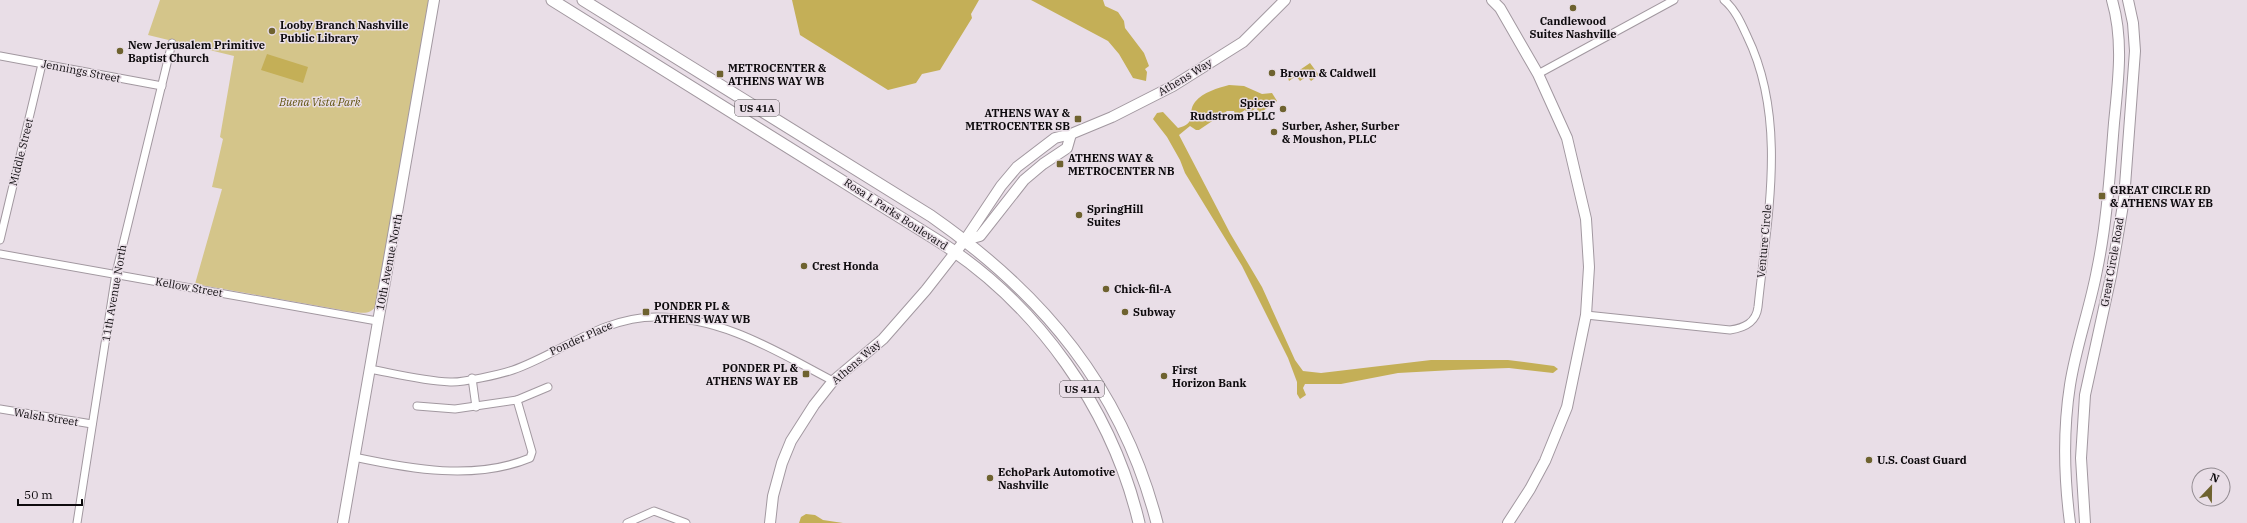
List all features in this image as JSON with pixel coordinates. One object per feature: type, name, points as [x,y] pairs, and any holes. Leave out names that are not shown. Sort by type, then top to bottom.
[{"type":"main road","name":"Rosa L Parks Boulevard","points":[[552,0],[955,252],[996,285],[1033,322],[1072,371],[1093,406],[1117,454],[1139,523]]},
{"type":"main road","name":"Rosa L Parks Boulevard","points":[[583,0],[931,216],[985,256],[1048,317],[1074,347],[1090,371],[1131,447],[1157,523]]},
{"type":"street","name":"10th Avenue North","points":[[343,523],[377,321],[402,193],[434,0]]},
{"type":"street","name":"Athens Way","points":[[770,523],[776,482],[791,441],[814,405],[832,381],[883,339],[926,290],[965,240],[1001,186],[1017,167],[1055,138],[1071,134],[1112,117],[1173,86],[1243,42],[1285,0]]},
{"type":"street","points":[[1492,0],[1500,8],[1538,74],[1567,138],[1586,219],[1589,267],[1586,315],[1567,407],[1545,461],[1530,489],[1508,523]]},
{"type":"street","points":[[1538,74],[1674,0]]},
{"type":"street","name":"Venture Circle","points":[[1586,315],[1730,330],[1742,328],[1755,318],[1758,307],[1767,219],[1772,132],[1766,89],[1757,60],[1736,15],[1724,0]]},
{"type":"street","name":"Great Circle Road","points":[[2070,523],[2065,460],[2067,410],[2077,355],[2098,270],[2108,197],[2119,50],[2118,23],[2112,0]]},
{"type":"street","name":"Great Circle Road","points":[[2085,523],[2081,458],[2085,395],[2111,276],[2124,199],[2135,51],[2133,23],[2128,0]]},
{"type":"street","name":"11th Avenue North","points":[[77,523],[116,274],[172,43]]},
{"type":"street","name":"Jennings Street","points":[[0,56],[162,86]]},
{"type":"street","name":"Middle Street","points":[[0,240],[42,64]]},
{"type":"street","name":"Athens Way","points":[[965,240],[980,236],[1024,180],[1043,164],[1067,148],[1071,134]]},
{"type":"street","name":"Kellow Street","points":[[0,254],[377,321]]},
{"type":"street","name":"Ponder Place","points":[[370,369],[452,382],[512,370],[611,324],[631,319],[656,317],[704,322],[750,337],[832,381]]},
{"type":"street","points":[[472,378],[476,407]]},
{"type":"street","points":[[417,406],[455,409],[476,407],[517,400],[548,387]]},
{"type":"street","points":[[354,457],[399,466],[432,470],[474,470],[496,467],[530,458],[532,452],[517,400]]},
{"type":"street","name":"Walsh Street","points":[[0,409],[92,424]]},
{"type":"street","points":[[627,523],[654,511],[686,523]]},
{"type":"green space","name":"Buena Vista Park","points":[[160,0],[430,0],[376,305],[372,310],[366,313],[353,312],[195,284],[222,189],[212,187],[223,139],[220,137],[234,56],[148,35]]},
{"type":"shaded area","points":[[792,0],[979,0],[971,14],[972,18],[940,70],[922,74],[916,83],[888,90],[800,35]]},
{"type":"shaded area","points":[[1031,0],[1103,0],[1105,6],[1118,12],[1124,21],[1125,28],[1144,53],[1149,66],[1145,69],[1147,72],[1146,81],[1133,78],[1119,54],[1108,41]]},
{"type":"shaded area","points":[[267,54],[308,67],[303,83],[261,70]]},
{"type":"shaded area","points":[[1310,63],[1319,75],[1311,81],[1307,76],[1300,81],[1296,76],[1289,81],[1288,78]]},
{"type":"shaded area","points":[[1229,85],[1244,86],[1262,94],[1272,93],[1277,101],[1260,113],[1256,108],[1248,114],[1245,110],[1236,116],[1234,111],[1227,111],[1199,130],[1196,130],[1190,126],[1179,135],[1230,233],[1262,287],[1295,360],[1303,371],[1321,373],[1431,360],[1508,360],[1554,366],[1558,369],[1553,373],[1509,368],[1398,373],[1341,384],[1305,384],[1303,388],[1306,395],[1300,399],[1297,394],[1297,382],[1288,358],[1242,266],[1185,173],[1180,160],[1167,137],[1153,119],[1157,113],[1163,112],[1178,128],[1184,126],[1190,121],[1191,110],[1198,99],[1211,91]]},
{"type":"shaded area","points":[[806,514],[815,515],[823,520],[843,523],[799,523],[801,517]]},
{"type":"place","name":"Candlewood Suites Nashville","points":[[1573,8]]},
{"type":"place","name":"Looby Branch Nashville Public Library","points":[[272,31]]},
{"type":"place","name":"New Jerusalem Primitive Baptist Church","points":[[120,51]]},
{"type":"place","name":"Brown & Caldwell","points":[[1272,73]]},
{"type":"place","name":"METROCENTER & ATHENS WAY WB","points":[[720,74]]},
{"type":"place","name":"Spicer Rudstrom PLLC","points":[[1283,109]]},
{"type":"place","name":"ATHENS WAY & METROCENTER SB","points":[[1078,119]]},
{"type":"place","name":"Surber, Asher, Surber & Moushon, PLLC","points":[[1274,132]]},
{"type":"place","name":"ATHENS WAY & METROCENTER NB","points":[[1060,164]]},
{"type":"place","name":"GREAT CIRCLE RD & ATHENS WAY EB","points":[[2102,196]]},
{"type":"place","name":"SpringHill Suites","points":[[1079,215]]},
{"type":"place","name":"Crest Honda","points":[[804,266]]},
{"type":"place","name":"Chick-fil-A","points":[[1106,289]]},
{"type":"place","name":"PONDER PL & ATHENS WAY WB","points":[[646,312]]},
{"type":"place","name":"Subway","points":[[1125,312]]},
{"type":"place","name":"PONDER PL & ATHENS WAY EB","points":[[806,374]]},
{"type":"place","name":"First Horizon Bank","points":[[1164,376]]},
{"type":"place","name":"U.S. Coast Guard","points":[[1869,460]]},
{"type":"place","name":"EchoPark Automotive Nashville","points":[[990,478]]}]
